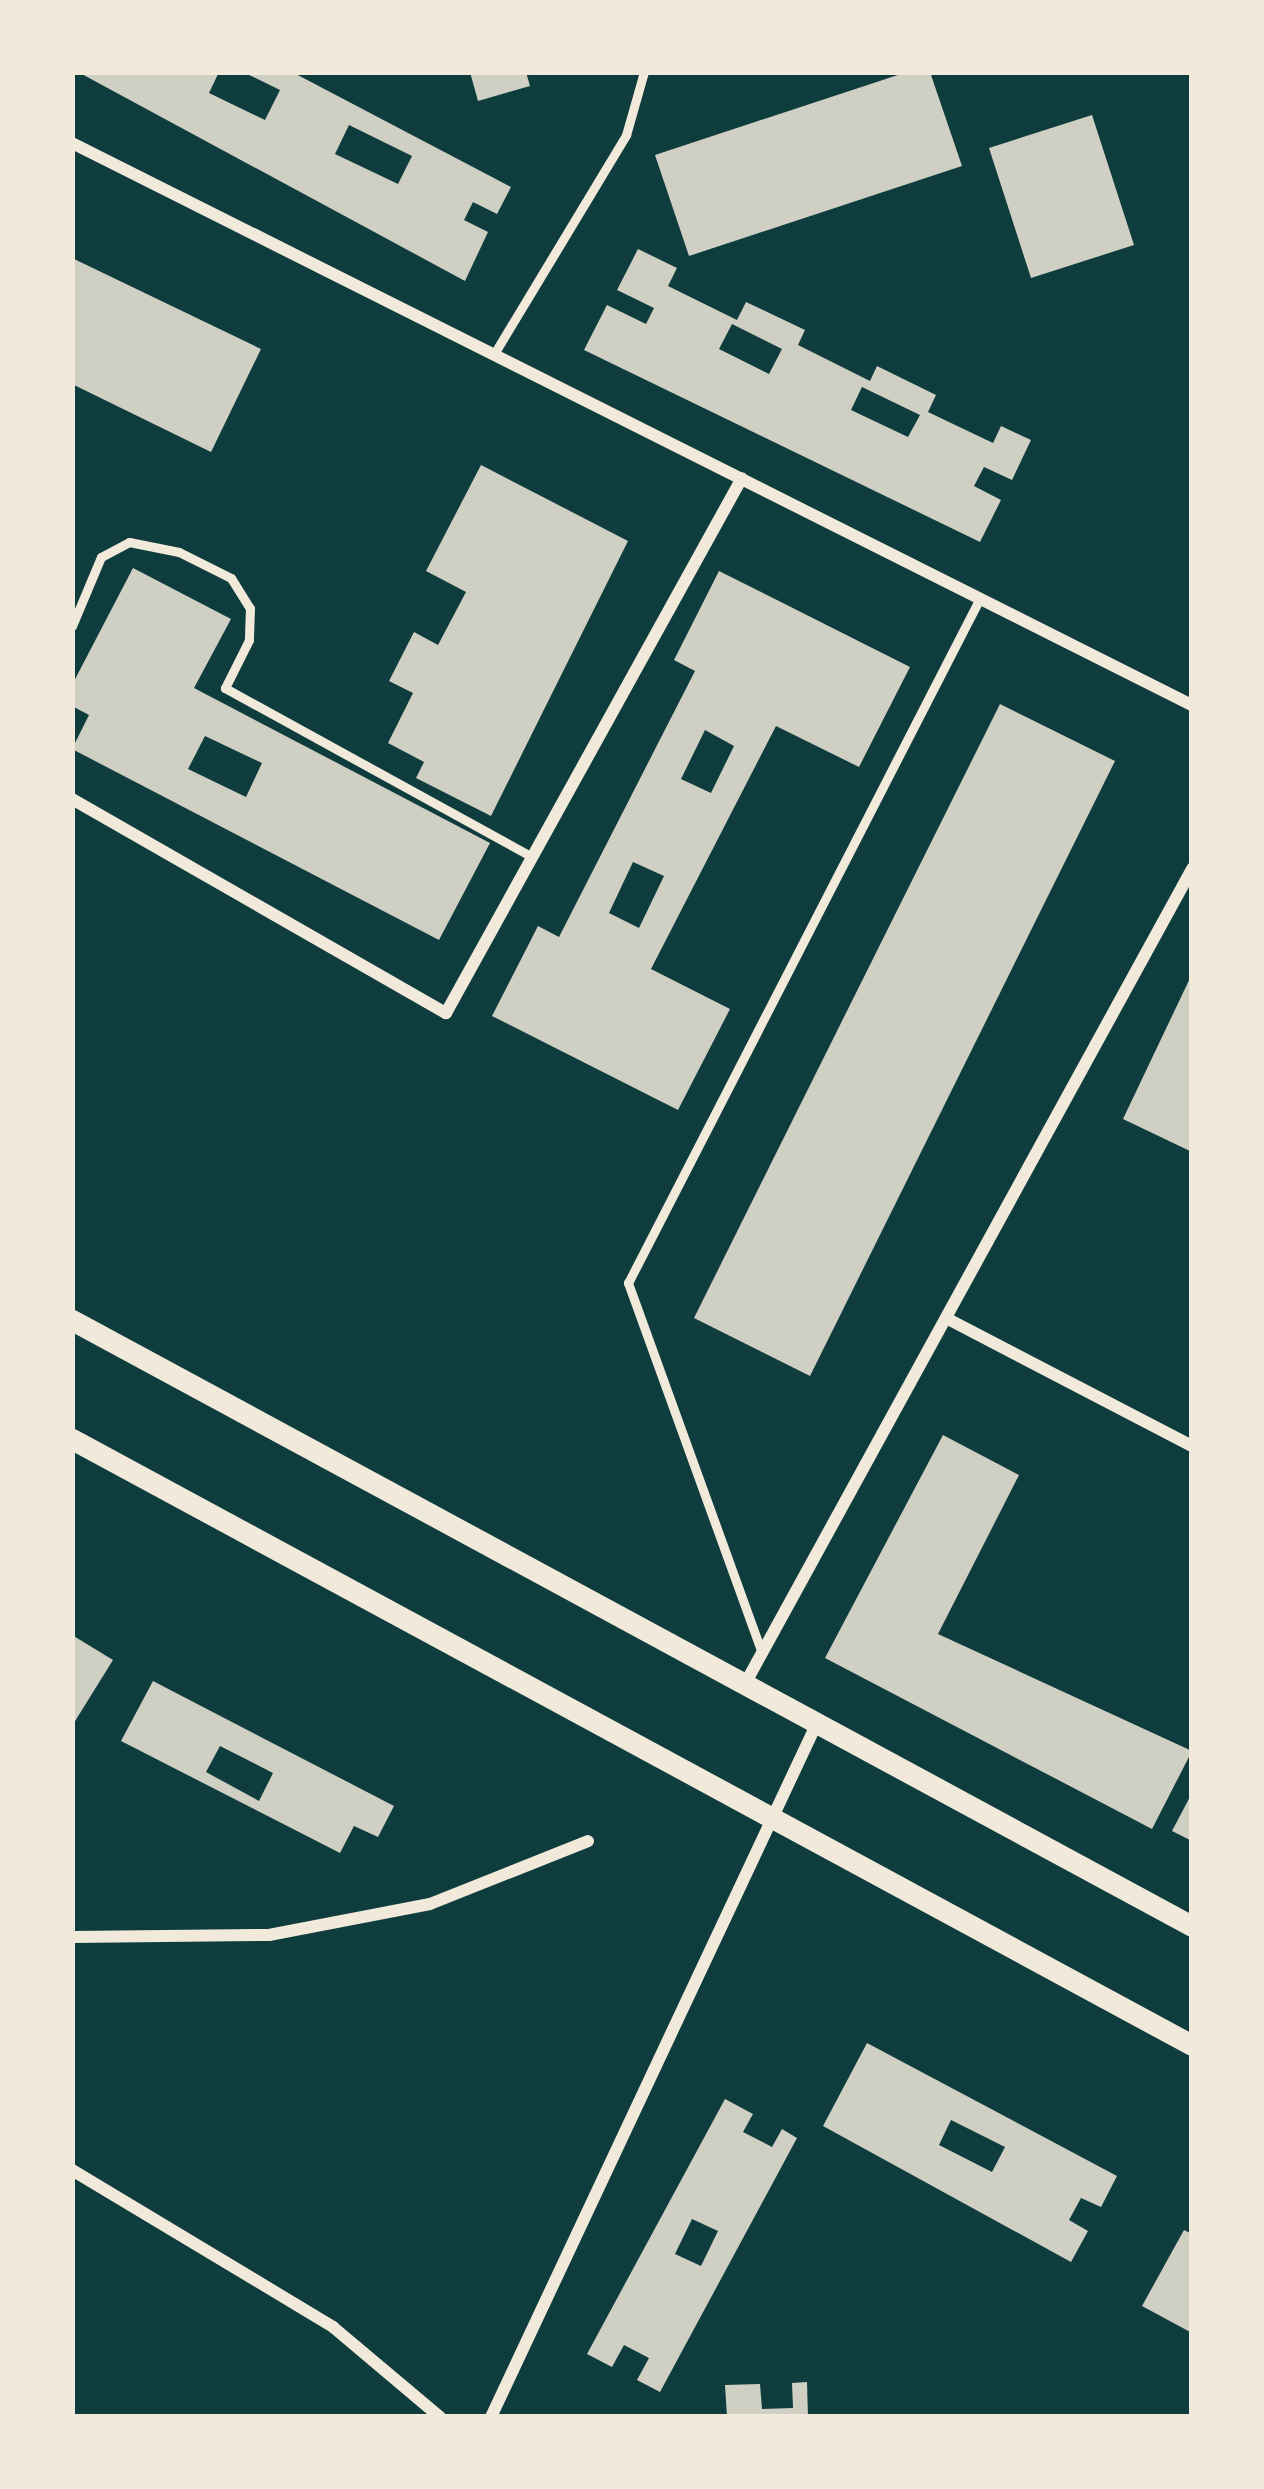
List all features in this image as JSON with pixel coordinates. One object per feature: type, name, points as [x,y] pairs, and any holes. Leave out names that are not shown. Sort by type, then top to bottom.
[{"type":"street","points":[[72,143],[1192,705]]},
{"type":"street","points":[[72,800],[446,1013],[742,478]]},
{"type":"street","points":[[746,1684],[1192,869]]},
{"type":"street","points":[[946,1318],[1192,1446]]},
{"type":"street","points":[[72,1320],[1192,1926]]},
{"type":"street","points":[[72,1439],[1192,2045]]},
{"type":"street","points":[[491,2417],[818,1723]]},
{"type":"street","points":[[72,1937],[292,1930],[430,1904],[588,1841]]},
{"type":"street","points":[[72,2170],[333,2327],[440,2417]]},
{"type":"lane","points":[[494,354],[626,135],[644,72]]},
{"type":"lane","points":[[72,626],[101,557],[129,542],[179,552],[231,578],[250,608],[249,640],[225,688],[532,857]]},
{"type":"lane","points":[[762,1653],[628,1283],[980,598]]},
{"type":"building","points":[[78,72],[219,72],[209,93],[265,120],[280,90],[243,72],[292,72],[511,187],[497,214],[473,202],[464,220],[488,232],[465,281]],"holes":[[[349,125],[412,156],[398,184],[335,154]]]},
{"type":"building","points":[[470,72],[526,72],[530,86],[478,101]]},
{"type":"building","points":[[907,72],[930,72],[962,166],[689,256],[655,155]]},
{"type":"building","points":[[1092,115],[1134,245],[1031,278],[989,148]]},
{"type":"building","points":[[638,249],[677,268],[668,286],[737,320],[746,302],[805,330],[798,345],[870,381],[877,366],[936,395],[928,412],[993,443],[1001,426],[1031,440],[1012,480],[984,467],[974,486],[1001,500],[980,542],[584,350],[607,305],[646,324],[654,308],[617,290]],"holes":[[[732,324],[782,349],[769,374],[719,349]],[[862,387],[920,415],[908,437],[851,410]]]},
{"type":"building","points":[[72,258],[261,349],[211,452],[72,384]]},
{"type":"building","points":[[481,465],[628,541],[491,816],[416,778],[424,762],[388,743],[413,693],[389,681],[414,632],[438,645],[466,592],[426,571]]},
{"type":"building","points":[[133,568],[231,619],[194,688],[490,843],[439,940],[72,749],[89,715],[72,706],[72,685]],"holes":[[[205,736],[262,763],[246,797],[188,769]]]},
{"type":"building","points":[[719,571],[910,667],[859,767],[776,726],[651,969],[730,1009],[678,1110],[492,1016],[538,926],[559,937],[695,671],[674,660]],"holes":[[[705,730],[734,746],[711,793],[681,779]],[[633,862],[664,876],[639,928],[609,913]]]},
{"type":"building","points":[[1000,704],[1115,761],[810,1376],[694,1318]]},
{"type":"building","points":[[1192,974],[1192,1152],[1123,1119]]},
{"type":"building","points":[[943,1435],[1019,1475],[938,1634],[1192,1751],[1152,1829],[825,1658]]},
{"type":"building","points":[[72,1635],[113,1660],[72,1726]]},
{"type":"building","points":[[153,1681],[394,1806],[378,1837],[354,1826],[340,1853],[121,1741]],"holes":[[[220,1746],[273,1773],[259,1801],[206,1772]]]},
{"type":"building","points":[[1192,1793],[1192,1841],[1172,1831]]},
{"type":"building","points":[[867,2043],[1117,2176],[1101,2207],[1081,2198],[1069,2220],[1088,2231],[1071,2262],[823,2126]],"holes":[[[951,2120],[1005,2147],[992,2172],[939,2145]]]},
{"type":"building","points":[[725,2099],[753,2114],[743,2132],[772,2147],[782,2129],[797,2138],[660,2392],[637,2380],[649,2358],[624,2345],[612,2367],[587,2354]],"holes":[[[692,2219],[718,2231],[701,2266],[675,2254]]]},
{"type":"building","points":[[1184,2230],[1192,2234],[1192,2333],[1142,2306]]},
{"type":"building","points":[[807,2382],[808,2417],[727,2417],[725,2385],[760,2384],[762,2409],[793,2408],[792,2383]]}]
